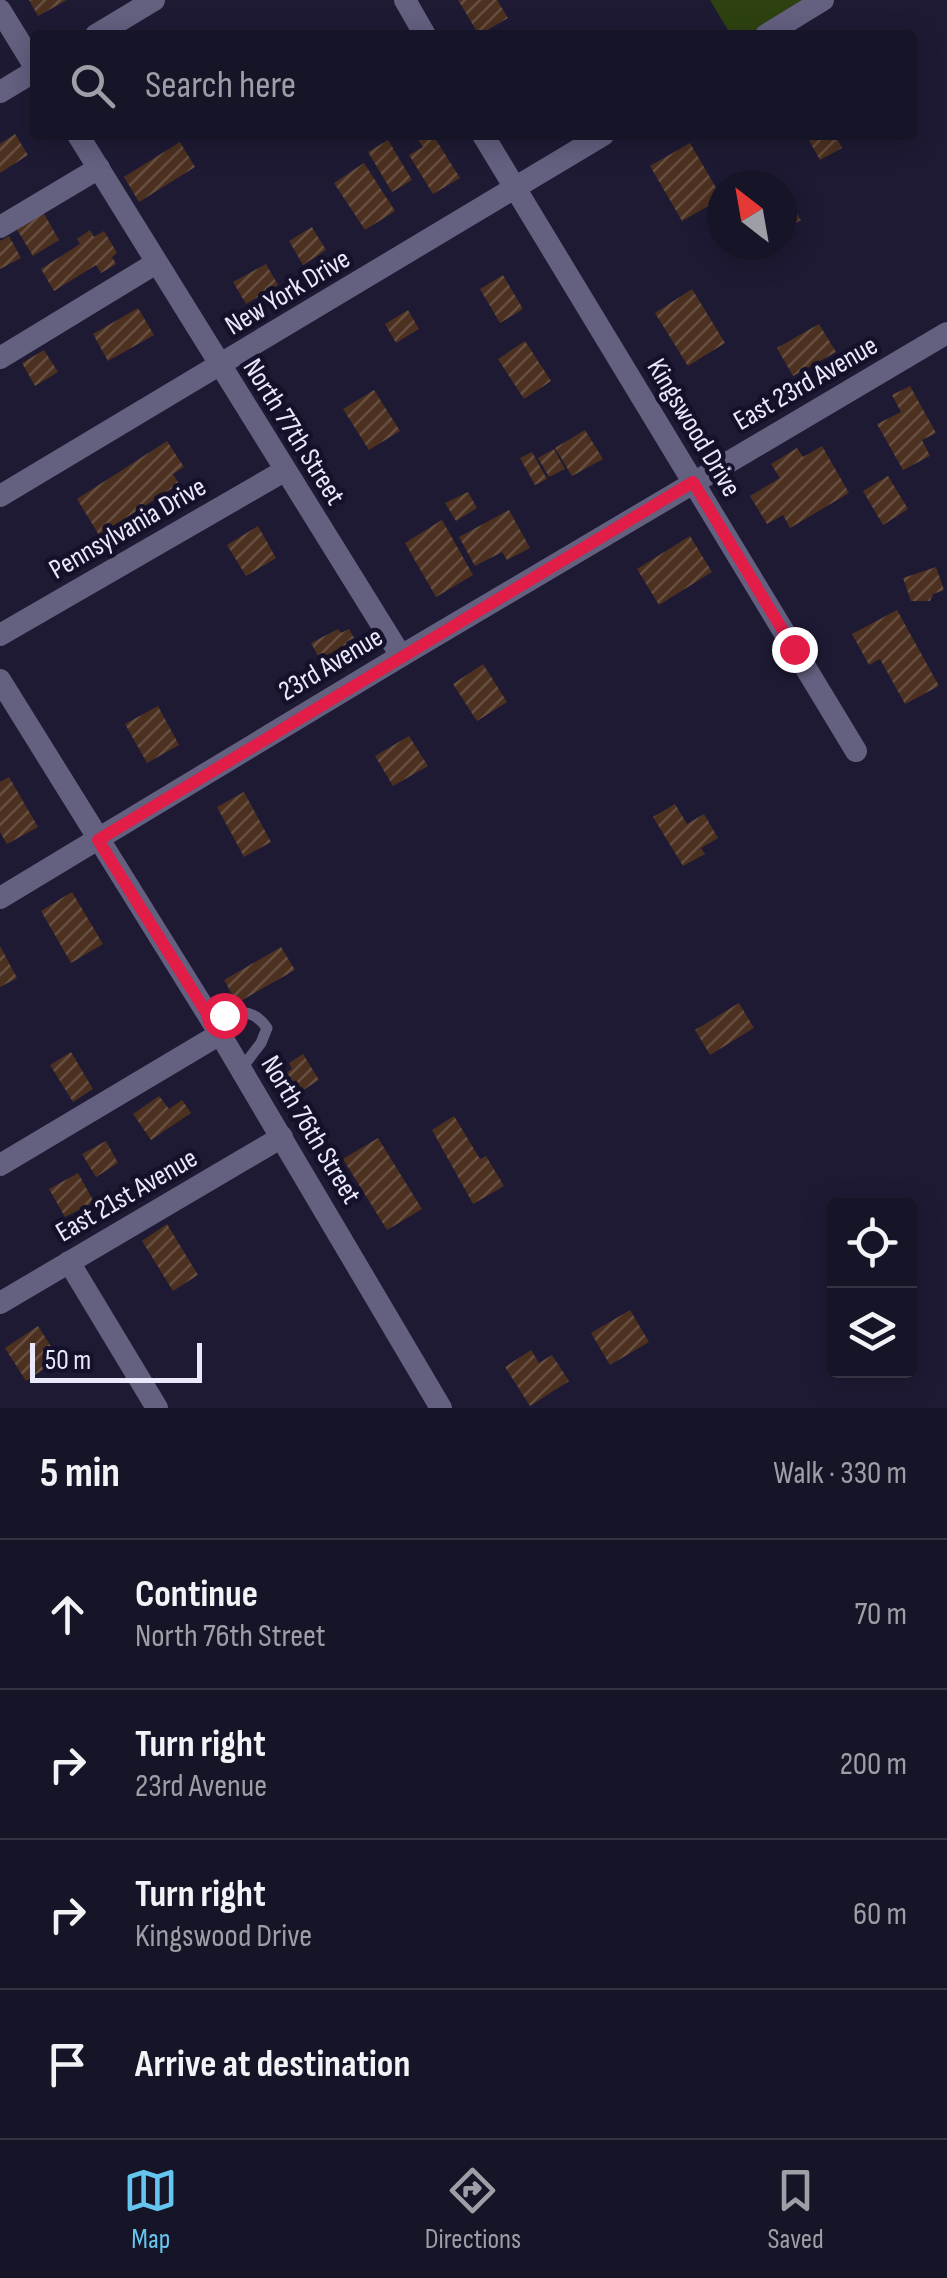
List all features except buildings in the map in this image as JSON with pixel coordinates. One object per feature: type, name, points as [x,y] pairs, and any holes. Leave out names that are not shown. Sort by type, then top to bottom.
[{"type":"street","points":[[104,30],[154,0]]},
{"type":"street","points":[[405,0],[422,30]]},
{"type":"street","points":[[774,30],[822,0]]},
{"type":"street","points":[[0,10],[30,61]]},
{"type":"street","points":[[0,92],[30,72]]},
{"type":"street","name":"North 77th Street","points":[[81,140],[401,656]]},
{"type":"street","name":"Kingswood Drive","points":[[485,140],[856,750]]},
{"type":"street","name":"New York Drive","points":[[0,496],[595,140]]},
{"type":"street","points":[[0,227],[98,168]]},
{"type":"street","points":[[0,358],[156,263]]},
{"type":"street","name":"East 23rd Avenue","points":[[693,482],[947,333]]},
{"type":"street","name":"Pennsylvania Drive","points":[[0,634],[284,471]]},
{"type":"street","name":"23rd Avenue","points":[[0,898],[693,482]]},
{"type":"street","name":"North 76th Street","points":[[0,680],[216,1027],[441,1408]]},
{"type":"street","points":[[0,1165],[216,1027]]},
{"type":"street","name":"East 21st Avenue","points":[[0,1303],[282,1137]]},
{"type":"street","points":[[69,1262],[157,1408]]},
{"type":"lane","points":[[216,1027],[244,1011],[254,1014],[267,1028],[261,1044],[241,1069]]},
{"type":"green space","points":[[710,0],[810,0],[760,30],[728,30]]},
{"type":"route","points":[[224,1015],[211,1020],[98,840],[693,482],[794,649]]}]
